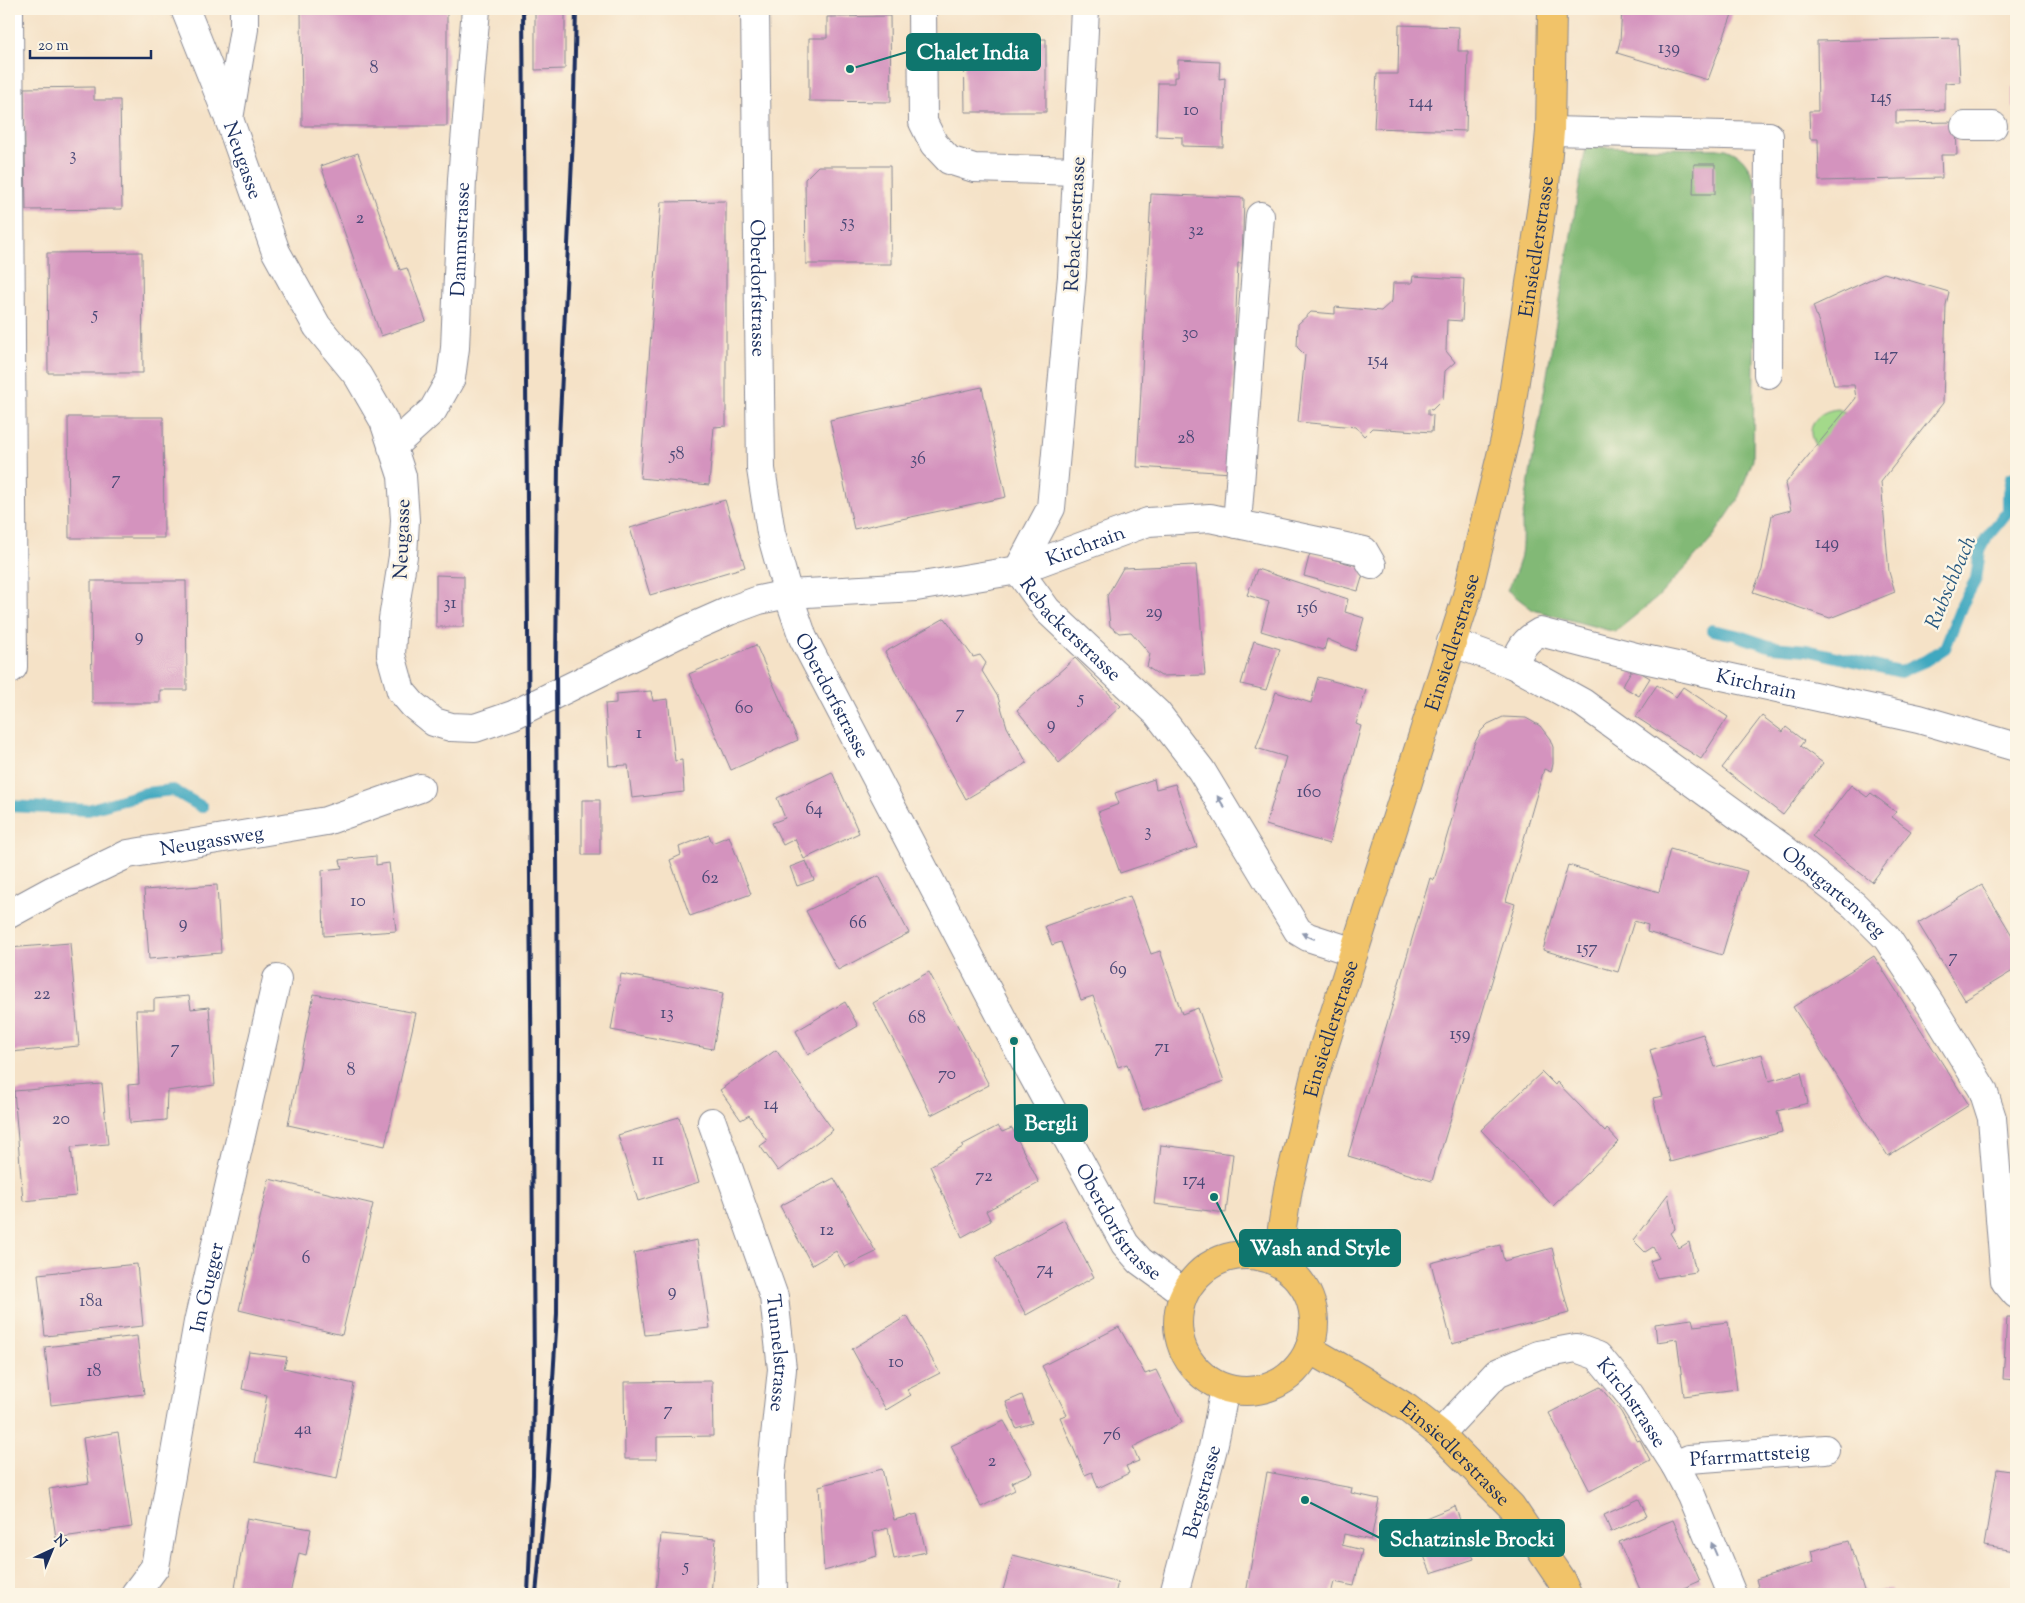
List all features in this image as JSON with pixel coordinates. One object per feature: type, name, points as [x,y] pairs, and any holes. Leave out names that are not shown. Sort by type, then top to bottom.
[{"type":"main road","name":"Einsiedlerstrasse","points":[[1277,1262],[1288,1190],[1316,1075],[1450,642],[1466,598],[1508,427],[1545,185],[1550,131],[1552,9]]},
{"type":"main road","points":[[1234,1255],[1256,1255],[1277,1262],[1293,1274],[1306,1290],[1313,1309],[1314,1330],[1309,1349],[1299,1367],[1284,1380],[1265,1389],[1245,1392],[1225,1389],[1207,1380],[1193,1367],[1183,1350],[1177,1331],[1178,1312],[1184,1293],[1196,1275],[1214,1262],[1234,1255]]},
{"type":"main road","name":"Einsiedlerstrasse","points":[[1309,1349],[1399,1403],[1440,1434],[1511,1506],[1561,1580],[1567,1594]]},
{"type":"street","points":[[9,9],[13,667],[9,670]]},
{"type":"street","name":"Neugasse","points":[[185,9],[229,119],[276,252],[317,326],[358,376],[384,421],[402,476],[405,520],[403,556],[392,619],[391,655],[401,691],[413,705],[434,722],[451,727],[475,728],[494,723],[729,611],[759,600],[788,594]]},
{"type":"street","points":[[229,119],[244,30],[244,9]]},
{"type":"street","name":"Dammstrasse","points":[[392,447],[434,410],[451,378],[455,348],[462,179],[476,9]]},
{"type":"street","name":"Oberdorfstrasse","points":[[755,9],[761,469],[771,533],[788,594],[803,638],[824,681],[907,834],[1014,1041],[1125,1244],[1140,1262],[1184,1293]]},
{"type":"street","points":[[922,9],[923,122],[934,144],[949,160],[974,168],[1077,171]]},
{"type":"street","name":"Rebackerstrasse","points":[[1085,9],[1072,276],[1051,508],[1018,570],[1047,610],[1157,714],[1201,770],[1298,931],[1308,937],[1354,952]]},
{"type":"street","points":[[1965,126],[1993,126]]},
{"type":"street","points":[[1550,131],[1769,136],[1768,374]]},
{"type":"street","points":[[1237,524],[1260,216]]},
{"type":"street","name":"Kirchrain","points":[[788,594],[916,587],[1018,570],[1148,522],[1210,518],[1364,551],[1372,565]]},
{"type":"street","name":"Kirchrain","points":[[1514,664],[1522,645],[1529,638],[1540,632],[1640,658],[1919,719],[2016,747]]},
{"type":"street","name":"Obstgartenweg","points":[[1450,642],[1514,664],[1583,703],[1780,846],[1854,905],[1887,938],[1983,1090],[1993,1126],[2005,1281],[2016,1294]]},
{"type":"street","name":"Neugassweg","points":[[9,914],[52,890],[128,854],[326,821],[420,788]]},
{"type":"street","name":"Im Gugger","points":[[135,1594],[155,1567],[198,1322],[276,979]]},
{"type":"street","name":"Tunnelstrasse","points":[[712,1122],[774,1297],[782,1369],[771,1475],[773,1594]]},
{"type":"street","name":"Kirchstrasse","points":[[1440,1434],[1497,1373],[1538,1355],[1576,1348],[1598,1356],[1630,1395],[1675,1465],[1691,1495],[1732,1594]]},
{"type":"street","name":"Bergstrasse","points":[[1174,1594],[1213,1448],[1225,1389]]},
{"type":"street","name":"Pfarrmattsteig","points":[[1675,1465],[1689,1459],[1825,1449]]},
{"type":"green space","points":[[1586,147],[1726,149],[1741,158],[1748,166],[1756,182],[1753,460],[1737,501],[1711,540],[1657,598],[1615,632],[1533,610],[1507,590],[1520,557],[1522,521]]},
{"type":"green space","points":[[1838,409],[1848,413],[1821,452],[1812,438],[1813,424],[1816,418],[1822,414]]},
{"type":"building","points":[[301,9],[447,9],[447,126],[302,126]]},
{"type":"building","points":[[535,9],[565,9],[565,69],[535,70]]},
{"type":"building","points":[[1622,9],[1734,9],[1708,80],[1617,53],[1620,41]]},
{"type":"building","points":[[890,16],[891,102],[809,101],[809,38],[827,38],[827,17]]},
{"type":"building","points":[[1399,25],[1459,27],[1458,51],[1468,51],[1466,131],[1374,128],[1377,74],[1398,74]]},
{"type":"building","points":[[1958,38],[1960,82],[1945,83],[1945,110],[1896,111],[1896,123],[1956,122],[1957,155],[1941,155],[1942,178],[1819,181],[1818,139],[1810,139],[1809,111],[1818,111],[1817,41]]},
{"type":"building","points":[[1046,39],[1046,112],[965,112],[964,40]]},
{"type":"building","points":[[1178,60],[1220,62],[1219,79],[1225,78],[1223,147],[1182,146],[1182,137],[1156,136],[1158,83],[1174,83],[1174,77],[1178,77]]},
{"type":"building","points":[[94,87],[94,100],[120,100],[122,209],[26,210],[24,88]]},
{"type":"building","points":[[2012,88],[2016,88],[2016,106],[2012,107]]},
{"type":"building","points":[[358,153],[400,270],[407,268],[426,321],[381,336],[321,166]]},
{"type":"building","points":[[1694,164],[1715,164],[1715,194],[1693,194]]},
{"type":"building","points":[[818,166],[890,166],[891,264],[806,264],[805,179]]},
{"type":"building","points":[[1151,194],[1244,198],[1242,263],[1238,263],[1232,405],[1236,406],[1232,473],[1137,467]]},
{"type":"building","points":[[726,201],[726,426],[714,427],[709,485],[640,478],[661,202]]},
{"type":"building","points":[[142,252],[143,373],[48,373],[47,253]]},
{"type":"building","points":[[1884,273],[1949,292],[1946,305],[1943,403],[1881,482],[1889,572],[1895,592],[1830,618],[1753,592],[1762,570],[1772,515],[1791,510],[1785,484],[1856,398],[1854,385],[1834,385],[1813,306]]},
{"type":"building","points":[[1413,276],[1464,279],[1462,321],[1447,320],[1446,351],[1455,362],[1445,371],[1443,399],[1432,410],[1428,409],[1428,415],[1433,415],[1432,432],[1372,428],[1364,436],[1356,427],[1298,422],[1305,355],[1297,347],[1298,324],[1311,312],[1335,314],[1335,307],[1381,311],[1392,301],[1393,283],[1412,283]]},
{"type":"building","points":[[982,387],[1006,497],[854,529],[830,420]]},
{"type":"building","points":[[68,417],[163,417],[164,538],[69,538]]},
{"type":"building","points":[[725,500],[745,567],[650,595],[630,528]]},
{"type":"building","points":[[1310,553],[1365,568],[1358,591],[1304,576]]},
{"type":"building","points":[[1196,565],[1205,675],[1161,676],[1147,667],[1150,654],[1131,632],[1119,633],[1110,626],[1107,596],[1123,568]]},
{"type":"building","points":[[1257,569],[1348,599],[1345,612],[1364,618],[1355,651],[1327,639],[1324,650],[1261,631],[1269,602],[1247,595]]},
{"type":"building","points":[[436,575],[464,576],[464,627],[436,627]]},
{"type":"building","points":[[91,581],[186,581],[187,690],[160,690],[160,703],[92,703]]},
{"type":"building","points":[[945,618],[973,657],[980,655],[986,663],[982,671],[998,697],[1007,727],[1027,763],[966,799],[885,652]]},
{"type":"building","points":[[1254,641],[1280,649],[1266,690],[1241,684]]},
{"type":"building","points":[[756,645],[798,740],[731,770],[689,674]]},
{"type":"building","points":[[1075,658],[1121,706],[1059,763],[1017,710]]},
{"type":"building","points":[[1633,668],[1650,678],[1639,696],[1622,686]]},
{"type":"building","points":[[1318,677],[1366,690],[1356,724],[1361,726],[1329,844],[1266,825],[1286,757],[1256,748],[1276,692],[1311,703]]},
{"type":"building","points":[[1657,685],[1676,697],[1683,687],[1728,717],[1701,759],[1636,717]]},
{"type":"building","points":[[651,691],[653,701],[668,699],[675,761],[682,760],[684,792],[632,798],[628,765],[609,766],[605,704],[616,703],[616,694]]},
{"type":"building","points":[[1762,716],[1783,732],[1786,727],[1804,741],[1800,746],[1823,763],[1783,815],[1722,768]]},
{"type":"building","points":[[1503,717],[1526,718],[1540,726],[1550,739],[1553,747],[1553,764],[1551,772],[1544,769],[1506,901],[1515,904],[1432,1181],[1348,1156],[1430,878],[1434,880],[1474,744],[1481,731],[1488,724]]},
{"type":"building","points":[[832,772],[859,833],[804,859],[795,839],[783,845],[772,823],[785,818],[777,798]]},
{"type":"building","points":[[1154,779],[1156,789],[1175,784],[1197,847],[1120,873],[1098,812],[1119,804],[1115,793]]},
{"type":"building","points":[[1851,785],[1867,797],[1871,793],[1896,812],[1892,817],[1911,831],[1872,882],[1812,836]]},
{"type":"building","points":[[582,800],[600,800],[600,855],[582,855]]},
{"type":"building","points":[[709,835],[712,843],[729,836],[751,894],[690,916],[670,860],[681,855],[679,847]]},
{"type":"building","points":[[1670,849],[1747,871],[1722,955],[1647,932],[1648,925],[1634,921],[1618,972],[1543,950],[1568,865],[1659,892]]},
{"type":"building","points":[[376,856],[376,865],[389,863],[396,931],[324,936],[322,870],[342,868],[340,860]]},
{"type":"building","points":[[806,861],[814,880],[797,886],[790,867]]},
{"type":"building","points":[[879,876],[909,933],[838,970],[806,911]]},
{"type":"building","points":[[217,885],[221,953],[149,959],[144,890]]},
{"type":"building","points":[[1982,885],[2016,942],[2016,969],[1965,1000],[1918,923]]},
{"type":"building","points":[[1130,896],[1151,954],[1160,951],[1182,1014],[1198,1008],[1224,1081],[1143,1110],[1127,1064],[1118,1067],[1093,996],[1081,1000],[1061,942],[1052,945],[1045,926]]},
{"type":"building","points":[[70,943],[79,1046],[10,1052],[9,948]]},
{"type":"building","points":[[1874,956],[1969,1105],[1888,1156],[1793,1007]]},
{"type":"building","points":[[929,972],[989,1085],[931,1115],[873,1003]]},
{"type":"building","points":[[621,974],[723,993],[713,1049],[611,1030]]},
{"type":"building","points":[[314,994],[416,1013],[385,1146],[288,1125]]},
{"type":"building","points":[[189,996],[191,1009],[209,1007],[215,1085],[167,1091],[166,1120],[130,1123],[128,1085],[139,1084],[136,1010],[154,1010],[154,999]]},
{"type":"building","points":[[845,1002],[858,1026],[808,1055],[796,1031]]},
{"type":"building","points":[[1703,1034],[1715,1067],[1762,1054],[1769,1081],[1801,1072],[1808,1103],[1777,1111],[1782,1132],[1670,1162],[1653,1098],[1663,1096],[1650,1050]]},
{"type":"building","points":[[776,1050],[833,1130],[778,1171],[760,1146],[767,1141],[749,1115],[741,1120],[720,1090]]},
{"type":"building","points":[[1542,1072],[1555,1085],[1557,1082],[1605,1132],[1607,1129],[1619,1142],[1553,1206],[1481,1130]]},
{"type":"building","points":[[102,1084],[108,1144],[71,1147],[76,1196],[23,1201],[14,1091]]},
{"type":"building","points":[[679,1117],[699,1182],[638,1201],[618,1135]]},
{"type":"building","points":[[998,1126],[1002,1132],[1012,1128],[1039,1183],[986,1211],[991,1221],[962,1237],[930,1166],[963,1147],[962,1145]]},
{"type":"building","points":[[1161,1145],[1233,1154],[1226,1213],[1154,1204]]},
{"type":"building","points":[[834,1178],[876,1252],[845,1267],[836,1251],[812,1265],[780,1206]]},
{"type":"building","points":[[269,1179],[373,1204],[342,1335],[239,1310]]},
{"type":"building","points":[[1668,1194],[1675,1229],[1670,1233],[1679,1248],[1689,1242],[1696,1272],[1657,1278],[1650,1261],[1659,1258],[1653,1247],[1645,1252],[1633,1240]]},
{"type":"building","points":[[1064,1220],[1094,1277],[1026,1315],[995,1258]]},
{"type":"building","points":[[697,1240],[710,1328],[645,1335],[634,1253]]},
{"type":"building","points":[[1500,1245],[1504,1261],[1552,1248],[1569,1313],[1452,1344],[1431,1263]]},
{"type":"building","points":[[137,1264],[143,1326],[45,1336],[38,1274]]},
{"type":"building","points":[[907,1316],[940,1373],[907,1390],[911,1395],[886,1410],[852,1349]]},
{"type":"building","points":[[2007,1317],[2016,1317],[2016,1380],[2003,1379]]},
{"type":"building","points":[[1692,1319],[1694,1326],[1728,1322],[1737,1389],[1684,1396],[1677,1339],[1657,1342],[1655,1324]]},
{"type":"building","points":[[1119,1327],[1145,1374],[1156,1370],[1182,1422],[1133,1447],[1139,1461],[1126,1466],[1129,1473],[1098,1488],[1092,1472],[1085,1475],[1060,1417],[1067,1415],[1042,1366]]},
{"type":"building","points":[[137,1336],[144,1394],[51,1405],[45,1347]]},
{"type":"building","points":[[249,1352],[287,1357],[284,1368],[354,1384],[337,1479],[255,1462],[267,1395],[242,1389]]},
{"type":"building","points":[[712,1381],[713,1436],[657,1437],[657,1459],[625,1459],[624,1382]]},
{"type":"building","points":[[1600,1387],[1621,1412],[1637,1441],[1640,1440],[1650,1460],[1590,1491],[1549,1413]]},
{"type":"building","points":[[1022,1395],[1032,1423],[1016,1428],[1006,1402]]},
{"type":"building","points":[[1004,1421],[1033,1473],[1012,1482],[1015,1490],[981,1507],[951,1446]]},
{"type":"building","points":[[118,1432],[132,1527],[56,1538],[49,1489],[89,1483],[83,1438]]},
{"type":"building","points":[[882,1469],[894,1520],[917,1514],[926,1552],[894,1559],[888,1528],[873,1532],[877,1556],[824,1571],[819,1486]]},
{"type":"building","points":[[1997,1469],[2016,1472],[2015,1551],[1984,1546]]},
{"type":"building","points":[[1267,1472],[1352,1488],[1351,1493],[1379,1499],[1371,1540],[1344,1534],[1342,1545],[1362,1550],[1354,1586],[1334,1582],[1331,1594],[1246,1594]]},
{"type":"building","points":[[1639,1499],[1647,1516],[1611,1532],[1604,1515]]},
{"type":"building","points":[[1455,1506],[1474,1559],[1431,1573],[1411,1524]]},
{"type":"building","points":[[247,1518],[311,1529],[306,1555],[299,1553],[290,1594],[234,1594]]},
{"type":"building","points":[[1673,1520],[1700,1581],[1670,1594],[1642,1594],[1619,1542]]},
{"type":"building","points":[[661,1534],[716,1539],[711,1594],[682,1592],[682,1594],[656,1594]]},
{"type":"building","points":[[1849,1541],[1865,1594],[1760,1594],[1756,1579],[1814,1562],[1811,1551]]},
{"type":"building","points":[[1013,1555],[1118,1582],[1115,1594],[1002,1594]]},
{"type":"building","points":[[1890,1589],[1892,1594],[1871,1594]]},
{"type":"waterway","name":"Rubschbach","points":[[1712,630],[1736,635],[1772,647],[1807,650],[1900,672],[1925,661],[1945,648],[1962,605],[1976,579],[1980,551],[1987,537],[2008,511],[2008,493],[2011,478],[2016,476]]},
{"type":"waterway","name":"Rubschbach","points":[[9,806],[88,810],[146,793],[173,790],[202,807]]},
{"type":"railway","points":[[523,9],[534,1371],[533,1475],[528,1594]]},
{"type":"railway","points":[[536,1594],[547,1477],[557,1314],[556,669],[558,461],[573,137],[576,9]]},
{"type":"place","name":"Chalet India","points":[[850,69]]},
{"type":"place","name":"Bergli","points":[[1014,1041]]},
{"type":"place","name":"Wash and Style","points":[[1214,1197]]},
{"type":"place","name":"Schatzinsle Brocki","points":[[1305,1500]]}]
